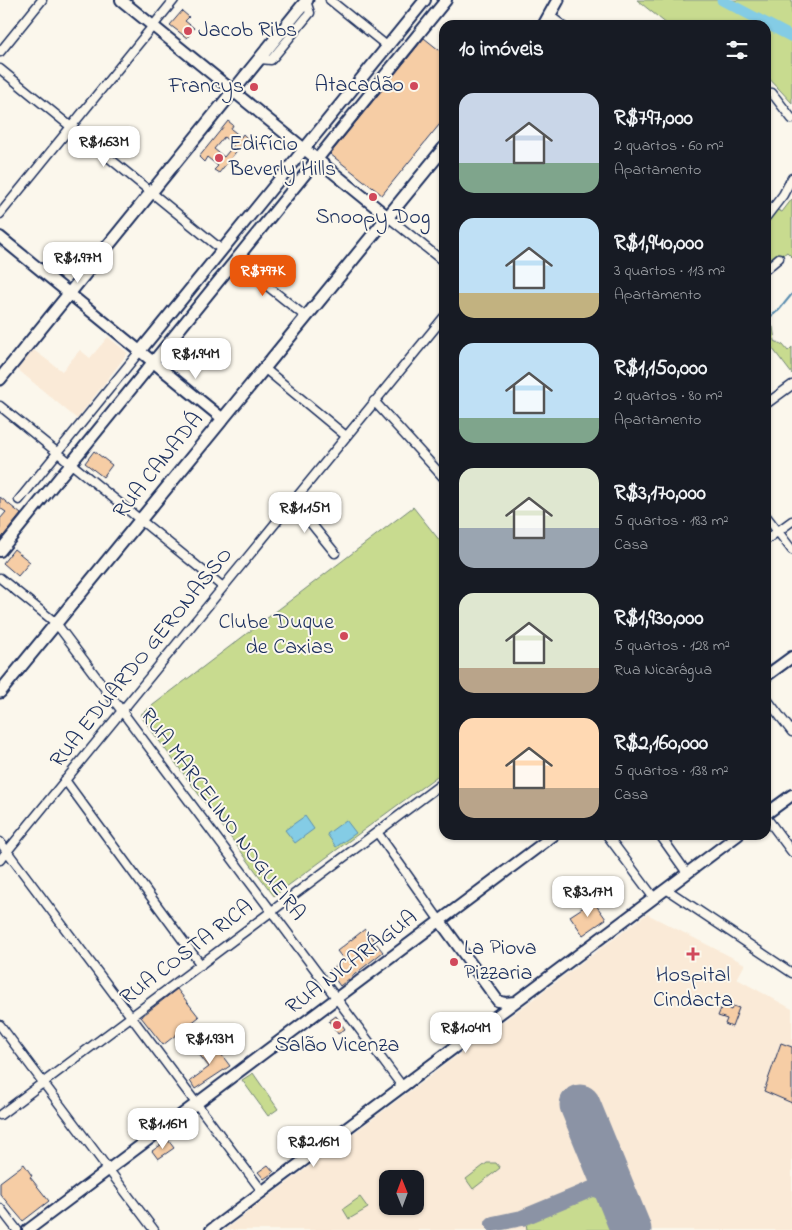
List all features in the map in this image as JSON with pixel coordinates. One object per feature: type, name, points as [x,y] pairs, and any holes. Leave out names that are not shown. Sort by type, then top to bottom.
[{"type":"main road","points":[[121,0],[388,217]]},
{"type":"main road","points":[[0,379],[306,0]]},
{"type":"main road","points":[[140,351],[425,0]]},
{"type":"main road","points":[[0,551],[64,458],[153,362],[446,0]]},
{"type":"main road","points":[[547,20],[558,0]]},
{"type":"main road","name":"RUA CANADÁ","points":[[0,692],[439,154]]},
{"type":"main road","points":[[0,237],[223,418]]},
{"type":"main road","points":[[771,672],[792,657]]},
{"type":"main road","points":[[771,812],[792,795]]},
{"type":"main road","name":"RUA NICARÁGUA","points":[[28,1230],[547,840]]},
{"type":"main road","points":[[211,1230],[731,840]]},
{"type":"main road","points":[[440,921],[498,1001],[505,1003],[514,1002]]},
{"type":"main road","points":[[494,1017],[498,1001]]},
{"type":"street","points":[[0,52],[42,0]]},
{"type":"street","points":[[0,214],[174,0]]},
{"type":"street","points":[[330,0],[388,46]]},
{"type":"street","points":[[0,69],[222,250]]},
{"type":"street","points":[[772,93],[792,119]]},
{"type":"street","points":[[771,210],[786,190],[792,178]]},
{"type":"street","points":[[388,217],[439,258]]},
{"type":"street","points":[[771,265],[780,258]]},
{"type":"street","points":[[235,260],[306,317]]},
{"type":"street","name":"RUA EDUARDO GERONASSO","points":[[0,860],[439,323]]},
{"type":"street","points":[[19,500],[64,458],[140,351]]},
{"type":"street","points":[[264,368],[346,436]]},
{"type":"street","points":[[771,400],[792,385]]},
{"type":"street","points":[[374,402],[438,472]]},
{"type":"street","points":[[0,406],[223,587]]},
{"type":"street","points":[[293,502],[335,553]]},
{"type":"street","points":[[771,537],[792,521]]},
{"type":"street","points":[[771,523],[792,550]]},
{"type":"street","name":"RUA MARCELINO NOGUEIRA","points":[[0,578],[56,623],[402,1086]]},
{"type":"street","points":[[771,705],[792,732]]},
{"type":"street","points":[[65,780],[201,964]]},
{"type":"street","name":"RUA COSTA RICA","points":[[0,1115],[439,786]]},
{"type":"street","points":[[771,823],[792,852]]},
{"type":"street","points":[[376,832],[440,921]]},
{"type":"street","points":[[611,840],[654,898]]},
{"type":"street","points":[[664,840],[687,873]]},
{"type":"street","points":[[0,842],[262,1191]]},
{"type":"street","points":[[666,889],[792,973]]},
{"type":"street","points":[[0,1025],[154,1230]]},
{"type":"street","points":[[0,1208],[17,1230]]},
{"type":"shaded area","points":[[108,337],[128,353],[77,419],[16,368],[31,348],[62,371],[80,350],[90,358]]},
{"type":"shaded area","points":[[647,914],[745,964],[737,979],[792,1009],[792,1230],[224,1230]]},
{"type":"green space","points":[[637,0],[792,0],[792,103],[771,80],[771,20],[662,20]]},
{"type":"green space","points":[[792,199],[792,257],[787,252],[783,255],[778,253],[771,259],[771,213],[775,209],[782,212]]},
{"type":"green space","points":[[771,326],[773,327],[775,341],[783,345],[788,351],[792,347],[792,374],[771,347]]},
{"type":"green space","name":"Clube Duque de Caxias","points":[[413,507],[439,540],[439,775],[274,896],[140,715]]},
{"type":"green space","points":[[253,1073],[278,1109],[268,1116],[242,1080]]},
{"type":"green space","points":[[487,1163],[496,1163],[500,1168],[473,1189],[466,1179]]},
{"type":"green space","points":[[594,1191],[602,1192],[618,1230],[527,1230],[526,1223]]},
{"type":"green space","points":[[360,1197],[368,1208],[349,1219],[343,1209]]},
{"type":"water","points":[[305,816],[314,829],[295,843],[285,830]]},
{"type":"water","points":[[346,820],[356,833],[336,847],[327,834]]},
{"type":"building","points":[[182,11],[189,17],[185,21],[194,28],[187,38],[170,25]]},
{"type":"building","name":"Atacadão","points":[[424,38],[439,50],[439,125],[382,195],[330,154]]},
{"type":"building","points":[[228,121],[233,125],[231,129],[241,137],[243,134],[247,138],[219,173],[214,170],[218,166],[207,157],[204,162],[199,157]],"holes":[[[224,137],[234,145],[224,157],[214,149]]]},
{"type":"building","points":[[94,451],[112,465],[103,477],[85,463]]},
{"type":"building","points":[[0,497],[21,514],[0,540],[0,519],[6,512],[0,508]]},
{"type":"building","points":[[14,549],[30,562],[18,576],[3,563]]},
{"type":"building","points":[[593,901],[606,919],[583,935],[570,916]]},
{"type":"building","points":[[365,929],[383,952],[340,986],[329,971],[344,960],[337,951]]},
{"type":"building","points":[[177,989],[199,1017],[163,1045],[141,1017]]},
{"type":"building","points":[[722,1006],[731,1010],[733,1006],[739,1008],[732,1027],[725,1024],[727,1019],[718,1016]]},
{"type":"building","name":"Salão Vicenza","points":[[336,1016],[345,1029],[338,1034],[329,1021]]},
{"type":"building","points":[[212,1042],[230,1066],[195,1089],[190,1081],[209,1067],[198,1053]]},
{"type":"building","points":[[781,1043],[792,1047],[792,1103],[764,1091]]},
{"type":"building","points":[[168,1140],[174,1148],[158,1159],[152,1151]]},
{"type":"building","points":[[24,1164],[32,1176],[30,1177],[49,1201],[23,1221],[0,1194],[0,1182]]},
{"type":"building","points":[[268,1165],[274,1172],[264,1179],[258,1172]]},
{"type":"waterway","points":[[722,0],[760,20]]},
{"type":"waterway","points":[[771,26],[792,37]]},
{"type":"waterway","points":[[771,316],[779,310],[792,294]]},
{"type":"taxiway","points":[[493,1224],[522,1218],[592,1189],[608,1190],[617,1198]]},
{"type":"runway","points":[[580,1105],[631,1230]]},
{"type":"place","name":"Jacob Ribs","points":[[188,31]]},
{"type":"place","name":"Atacadão","points":[[414,86]]},
{"type":"place","name":"Francys","points":[[254,87]]},
{"type":"place","name":"Edifício Beverly Hills","points":[[219,158]]},
{"type":"place","name":"Snoopy Dog","points":[[373,197]]},
{"type":"place","name":"Clube Duque de Caxias","points":[[344,636]]},
{"type":"place","name":"Hospital Cindacta","points":[[693,954]]},
{"type":"place","name":"La Piova Pizzaria","points":[[454,962]]},
{"type":"place","name":"Salão Vicenza","points":[[337,1025]]}]
